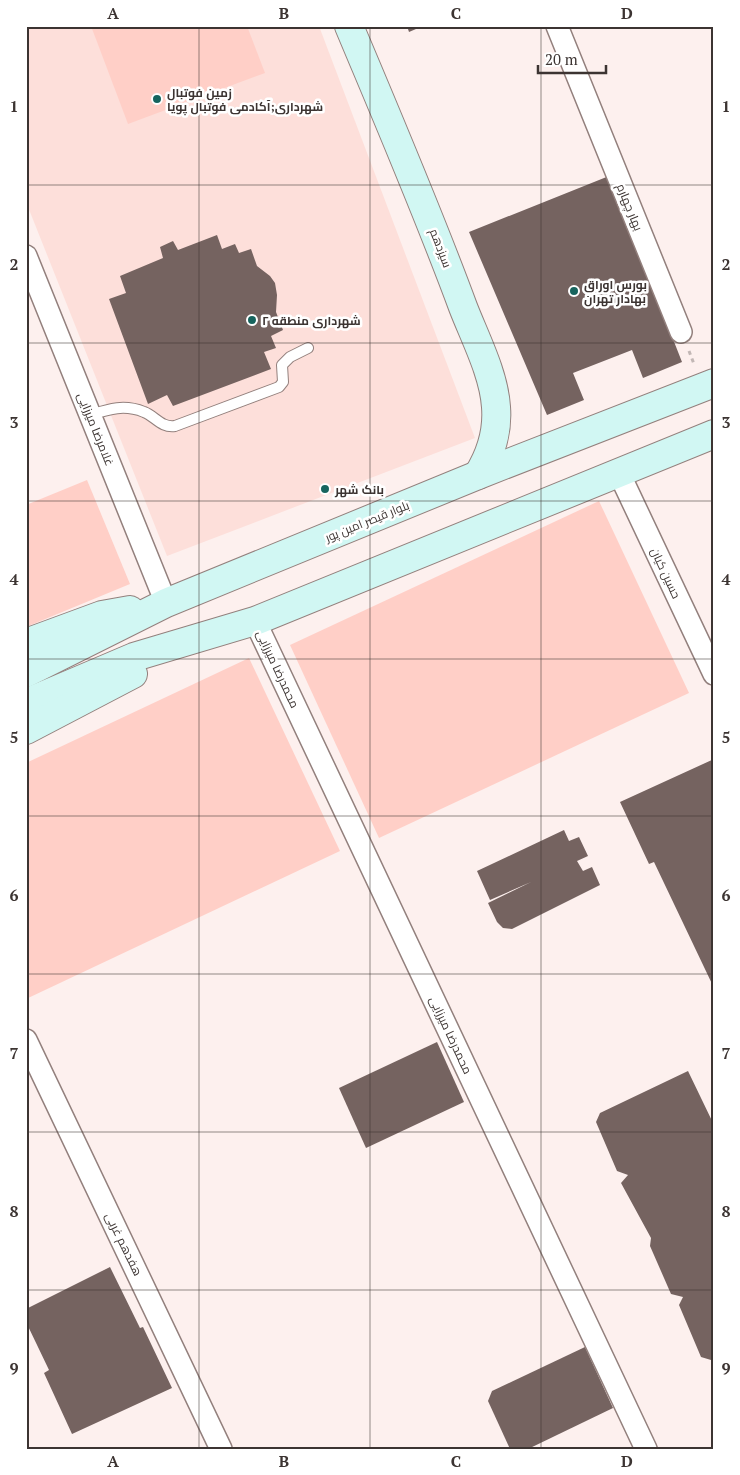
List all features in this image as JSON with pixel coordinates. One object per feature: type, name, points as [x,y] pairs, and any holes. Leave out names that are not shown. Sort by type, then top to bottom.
[{"type":"main road","name":"سیزدهم","points":[[349,26],[432,224],[490,377],[496,406],[496,434],[488,460],[478,476]]},
{"type":"main road","name":"بلوار قیصر امین پور","points":[[26,673],[166,603],[478,476],[709,385]]},
{"type":"main road","points":[[26,703],[134,657],[255,621],[714,434]]},
{"type":"main road","points":[[26,643],[102,615],[166,603]]},
{"type":"main road","points":[[26,730],[118,682],[192,640]]},
{"type":"street","name":"بهار چهارم","points":[[557,26],[681,332]]},
{"type":"street","name":"غلامرضا میرزایی","points":[[26,256],[166,603]]},
{"type":"street","name":"حسین کیان","points":[[618,472],[714,674]]},
{"type":"street","name":"محمدرضا میرزایی","points":[[255,621],[646,1449]]},
{"type":"street","name":"هفدهم غربی","points":[[26,1040],[221,1449]]},
{"type":"lane","points":[[90,415],[122,407],[145,412],[164,425],[175,426],[279,388],[283,382],[282,365],[290,356],[308,348]]},
{"type":"path","points":[[681,332],[709,385]]},
{"type":"shaded area","name":"شهرداری منطقه ۲","points":[[26,26],[319,26],[475,438],[167,556],[26,202]]},
{"type":"shaded area","name":"زمین فوتبال شهرداری;آکادمی فوتبال پویا","points":[[91,26],[247,26],[265,73],[128,124]]},
{"type":"shaded area","points":[[87,480],[130,584],[26,627],[26,505]]},
{"type":"shaded area","points":[[599,501],[689,693],[379,838],[290,645]]},
{"type":"shaded area","points":[[249,658],[340,851],[26,999],[26,763]]},
{"type":"building","points":[[407,26],[423,26],[409,32]]},
{"type":"building","name":"بورس اوراق بهادار تهران","points":[[609,176],[682,362],[643,378],[632,350],[573,373],[584,400],[547,415],[469,232]]},
{"type":"building","name":"شهرداری منطقه ۲","points":[[217,235],[222,249],[235,244],[239,253],[251,249],[257,266],[270,276],[275,283],[277,295],[276,312],[283,330],[271,336],[276,348],[264,352],[271,369],[173,406],[167,395],[148,404],[109,299],[126,293],[120,276],[163,258],[160,247],[173,241],[178,250]]},
{"type":"building","points":[[714,759],[714,988],[654,862],[649,864],[620,802]]},
{"type":"building","points":[[564,830],[569,841],[579,837],[588,856],[577,861],[583,871],[592,867],[600,885],[512,929],[503,928],[497,922],[488,903],[531,882],[490,900],[477,871]]},
{"type":"building","points":[[437,1042],[464,1102],[366,1148],[339,1088]]},
{"type":"building","points":[[688,1071],[714,1125],[714,1358],[711,1360],[701,1357],[679,1305],[683,1297],[671,1294],[650,1246],[651,1238],[621,1183],[628,1175],[617,1171],[596,1122],[600,1113]]},
{"type":"building","points":[[110,1267],[140,1328],[143,1327],[172,1388],[72,1434],[44,1373],[49,1370],[26,1322],[26,1309]]},
{"type":"building","points":[[585,1347],[613,1408],[528,1449],[510,1449],[488,1401],[492,1391]]},
{"type":"place","name":"زمین فوتبال شهرداری;آکادمی فوتبال پویا","points":[[157,99]]},
{"type":"place","name":"بورس اوراق بهادار تهران","points":[[574,291]]},
{"type":"place","name":"شهرداری منطقه ۲","points":[[252,320]]},
{"type":"place","name":"بانک شهر","points":[[325,489]]}]
